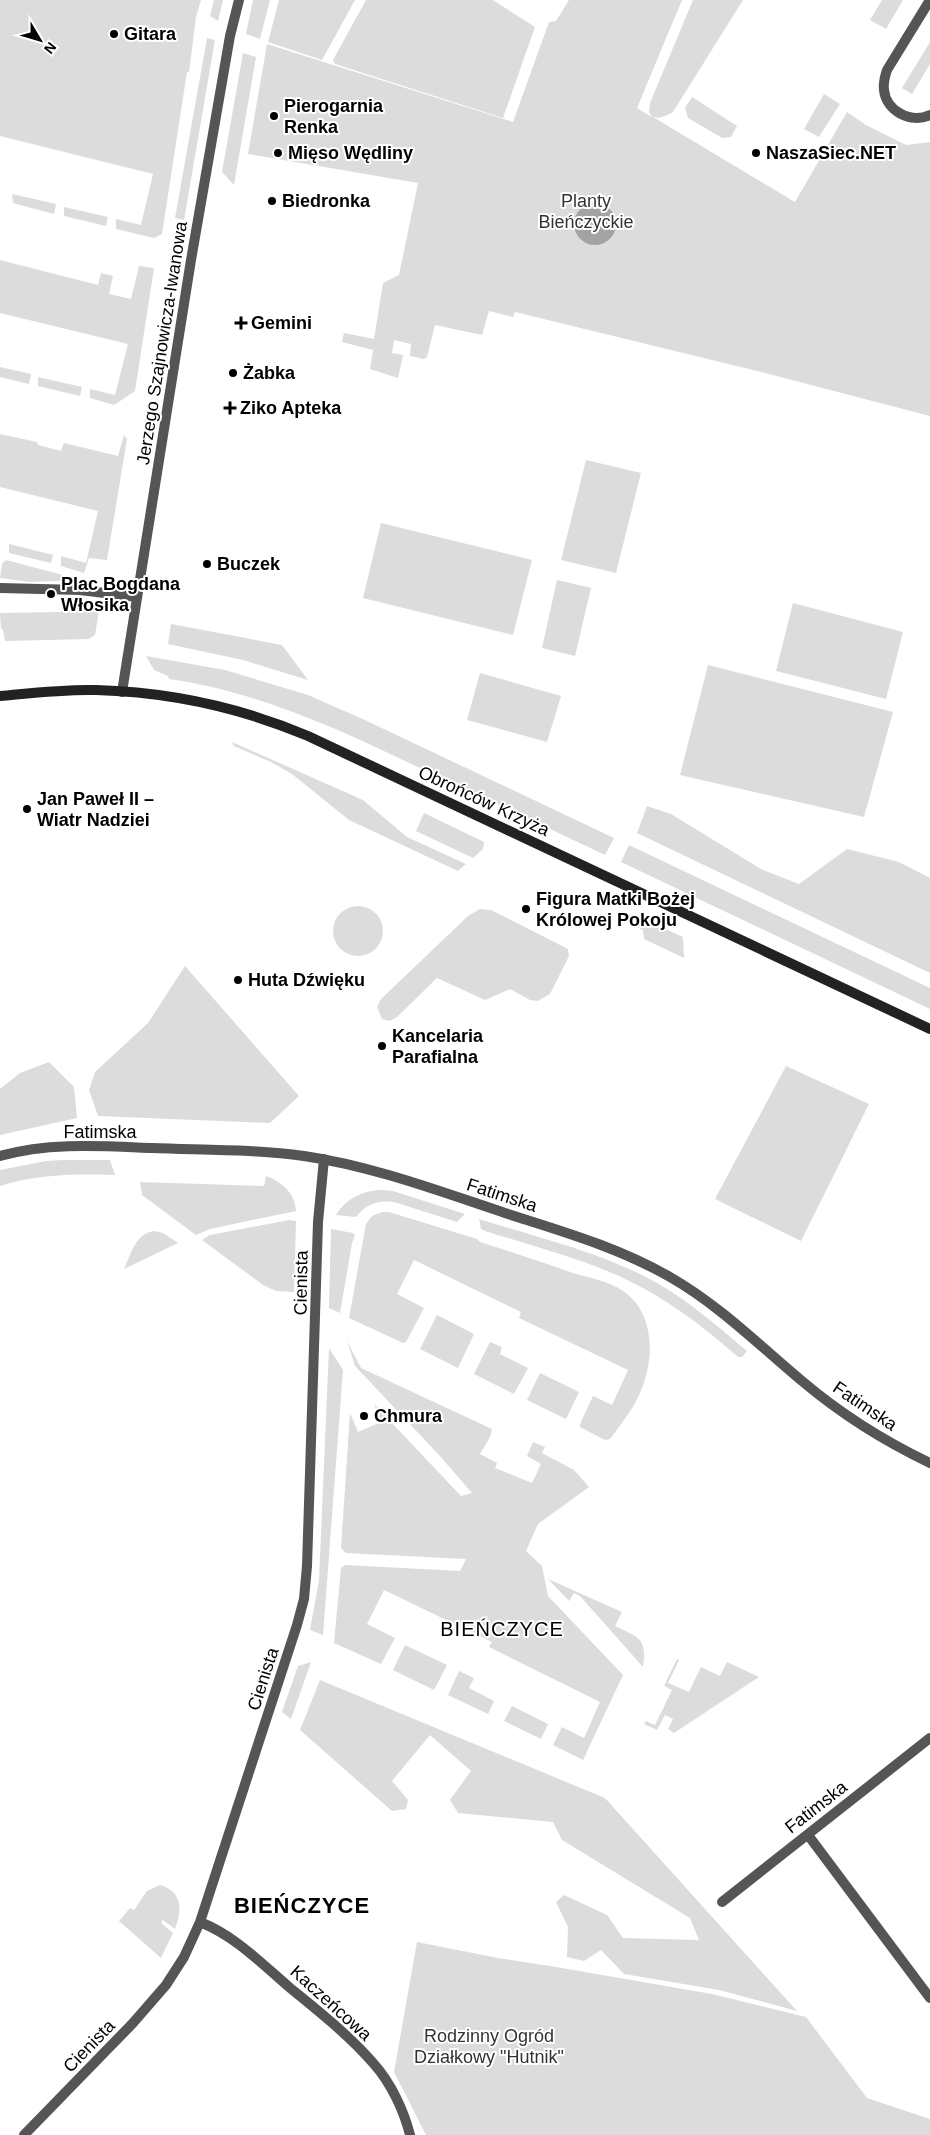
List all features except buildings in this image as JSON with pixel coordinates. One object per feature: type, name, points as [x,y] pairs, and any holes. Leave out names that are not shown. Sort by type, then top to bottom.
[{"type":"street","name":"Jerzego Szajnowicza-Iwanowa","points":[[122,692],[192,260],[230,36],[239,0]]},
{"type":"street","points":[[930,0],[887,70],[884,80],[884,91],[888,102],[896,110],[905,116],[916,118],[930,115]]},
{"type":"street","points":[[0,588],[80,590],[137,597]]},
{"type":"street","name":"Obrońców Krzyża","points":[[0,696],[58,691],[122,692],[160,696],[238,711],[272,721],[308,736],[930,1030]]},
{"type":"street","name":"Fatimska","points":[[0,1156],[39,1149],[98,1146],[274,1154],[324,1159],[372,1171],[476,1203],[610,1248],[671,1277],[699,1296],[819,1395],[894,1445],[930,1463]]},
{"type":"street","name":"Cienista","points":[[24,2135],[133,2023],[166,1985],[184,1957],[200,1922],[292,1643],[304,1599],[307,1557],[318,1222],[324,1159]]},
{"type":"street","name":"Fatimska","points":[[722,1902],[930,1738]]},
{"type":"street","points":[[808,1834],[930,1998]]},
{"type":"street","name":"Kaczeńcowa","points":[[200,1922],[220,1930],[243,1947],[344,2034],[375,2065],[392,2090],[410,2135]]},
{"type":"green space","points":[[0,0],[201,0],[196,17],[189,72],[187,72],[162,234],[154,238],[116,229],[116,219],[141,225],[153,174],[0,136]]},
{"type":"green space","points":[[214,0],[223,0],[218,21],[210,16]]},
{"type":"green space","points":[[253,0],[270,0],[260,39],[246,34]]},
{"type":"green space","points":[[279,0],[355,0],[322,60],[268,42]]},
{"type":"green space","points":[[366,0],[493,0],[535,27],[503,118],[335,64],[333,60]]},
{"type":"green space","name":"Planty Bieńczyckie","points":[[569,0],[682,0],[637,108],[652,117],[649,112],[650,103],[693,0],[743,0],[673,112],[663,117],[653,117],[795,202],[847,112],[866,125],[906,145],[930,142],[930,416],[753,370],[515,312],[513,317],[489,311],[482,335],[435,325],[427,357],[424,359],[410,356],[411,344],[394,340],[392,353],[403,355],[398,378],[370,369],[373,350],[342,342],[344,333],[374,339],[383,283],[399,275],[418,183],[248,154],[267,44],[513,122],[549,22],[556,21]]},
{"type":"green space","points":[[882,0],[903,0],[886,29],[870,20]]},
{"type":"green space","points":[[207,38],[215,40],[184,220],[175,218]]},
{"type":"green space","points":[[930,42],[930,64],[912,94],[902,88]]},
{"type":"green space","points":[[243,53],[256,57],[234,185],[222,172]]},
{"type":"green space","points":[[824,94],[840,104],[819,137],[804,129]]},
{"type":"green space","points":[[692,97],[737,126],[731,137],[722,138],[688,118],[685,108]]},
{"type":"green space","points":[[12,194],[56,204],[54,214],[13,203]]},
{"type":"green space","points":[[64,207],[108,217],[106,226],[64,216]]},
{"type":"green space","points":[[0,260],[98,285],[101,273],[113,276],[109,294],[131,299],[139,266],[154,268],[135,391],[114,405],[90,398],[90,389],[115,395],[128,344],[0,313]]},
{"type":"green space","points":[[0,367],[31,374],[29,384],[0,377]]},
{"type":"green space","points":[[38,377],[82,387],[80,396],[38,386]]},
{"type":"green space","points":[[0,434],[37,442],[38,445],[61,451],[64,443],[118,456],[124,435],[127,439],[107,560],[89,558],[84,573],[61,566],[61,556],[86,563],[98,511],[0,487]]},
{"type":"green space","points":[[586,460],[641,473],[616,573],[561,560]]},
{"type":"green space","points":[[381,523],[532,560],[513,635],[363,598]]},
{"type":"green space","points":[[9,544],[53,555],[51,563],[9,553]]},
{"type":"green space","points":[[6,560],[78,580],[30,582],[0,578],[2,564]]},
{"type":"green space","points":[[557,580],[591,588],[575,656],[542,648]]},
{"type":"green space","points":[[89,602],[100,604],[95,635],[89,639],[5,641],[3,630],[1,629],[0,613],[60,612],[72,605]]},
{"type":"green space","points":[[793,603],[903,632],[886,699],[776,671]]},
{"type":"green space","points":[[171,624],[282,645],[308,680],[243,660],[168,644]]},
{"type":"green space","points":[[146,656],[225,670],[308,695],[614,838],[605,855],[361,740],[299,714],[235,693],[169,679],[168,676],[154,670]]},
{"type":"green space","points":[[708,665],[893,712],[864,817],[680,775]]},
{"type":"green space","points":[[480,673],[561,696],[547,742],[467,720]]},
{"type":"green space","points":[[232,742],[363,800],[407,837],[466,864],[458,871],[349,820],[292,774],[271,762],[234,746]]},
{"type":"green space","points":[[647,806],[671,814],[761,869],[799,884],[847,849],[899,862],[930,878],[930,973],[637,833]]},
{"type":"green space","points":[[424,813],[484,842],[483,849],[473,858],[416,831]]},
{"type":"green space","points":[[629,845],[930,988],[930,1009],[621,862]]},
{"type":"green space","points":[[358,906],[376,913],[383,931],[376,949],[358,956],[340,949],[333,931],[340,913]]},
{"type":"green space","points":[[480,909],[491,910],[568,949],[569,956],[550,994],[538,1001],[530,1000],[510,989],[485,1000],[437,978],[397,1017],[390,1021],[382,1019],[377,1007],[381,999],[468,916]]},
{"type":"green space","points":[[650,922],[683,937],[684,958],[644,939],[643,930],[634,926]]},
{"type":"green space","points":[[185,966],[299,1096],[270,1123],[98,1116],[89,1090],[95,1072],[148,1023]]},
{"type":"green space","points":[[49,1062],[74,1087],[77,1118],[0,1135],[0,1089],[20,1073]]},
{"type":"green space","points":[[786,1066],[869,1104],[801,1241],[715,1199]]},
{"type":"green space","points":[[110,1160],[115,1175],[43,1177],[0,1186],[0,1170],[46,1161]]},
{"type":"green space","points":[[266,1176],[277,1181],[287,1189],[293,1199],[296,1211],[210,1229],[196,1235],[142,1195],[140,1182],[264,1186]]},
{"type":"green space","points":[[380,1190],[393,1191],[465,1214],[457,1222],[394,1202],[378,1202],[368,1206],[356,1217],[336,1215],[349,1200],[360,1194]]},
{"type":"green space","points":[[382,1212],[389,1212],[477,1239],[480,1242],[573,1273],[606,1282],[623,1291],[634,1300],[642,1312],[647,1325],[650,1353],[648,1368],[636,1401],[610,1439],[605,1440],[580,1427],[580,1424],[593,1396],[612,1405],[628,1370],[519,1318],[521,1312],[414,1260],[397,1294],[424,1308],[406,1342],[403,1343],[349,1318],[366,1224],[372,1216]]},
{"type":"green space","points":[[479,1219],[603,1258],[642,1275],[684,1300],[747,1351],[742,1357],[738,1357],[682,1312],[619,1276],[586,1263],[485,1231],[481,1229]]},
{"type":"green space","points":[[289,1220],[296,1221],[294,1292],[276,1291],[263,1285],[202,1240],[210,1235]]},
{"type":"green space","points":[[331,1229],[355,1235],[340,1313],[329,1308]]},
{"type":"green space","points":[[154,1231],[163,1233],[178,1243],[124,1269],[138,1240],[142,1236]]},
{"type":"green space","points":[[437,1315],[474,1334],[458,1368],[420,1349]]},
{"type":"green space","points":[[347,1341],[361,1368],[492,1429],[490,1437],[480,1454],[497,1463],[495,1468],[532,1483],[541,1464],[527,1456],[533,1442],[545,1447],[542,1453],[574,1470],[589,1487],[538,1524],[526,1551],[542,1566],[548,1596],[623,1675],[583,1760],[553,1745],[562,1727],[584,1738],[600,1702],[489,1647],[492,1642],[384,1590],[367,1624],[395,1638],[381,1664],[334,1643],[341,1568],[345,1565],[460,1571],[466,1559],[346,1553],[341,1548],[350,1413],[358,1432],[381,1422],[374,1404],[461,1496],[472,1493],[355,1366]]},
{"type":"green space","points":[[490,1342],[502,1347],[500,1354],[528,1368],[514,1394],[474,1374]]},
{"type":"green space","points":[[329,1348],[343,1370],[323,1635],[310,1630],[319,1580]]},
{"type":"green space","points":[[540,1373],[579,1392],[566,1419],[527,1400]]},
{"type":"green space","points":[[548,1579],[622,1612],[615,1626],[640,1640],[644,1650],[643,1667],[580,1596],[574,1593],[569,1601]]},
{"type":"green space","points":[[405,1645],[447,1665],[434,1690],[393,1670]]},
{"type":"green space","points":[[677,1659],[679,1660],[668,1683],[689,1692],[701,1667],[720,1676],[727,1662],[759,1677],[674,1733],[668,1729],[673,1719],[665,1715],[657,1730],[644,1724],[646,1721],[655,1725],[672,1690],[664,1686]]},
{"type":"green space","points":[[311,1662],[291,1719],[282,1712],[298,1666]]},
{"type":"green space","points":[[459,1671],[474,1678],[469,1688],[494,1701],[488,1714],[448,1695]]},
{"type":"green space","points":[[320,1680],[605,1798],[797,2011],[719,1990],[624,1974],[601,1950],[584,1961],[567,1957],[568,1927],[556,1902],[564,1895],[607,1915],[623,1938],[699,1940],[690,1918],[562,1840],[553,1822],[458,1813],[450,1800],[471,1771],[430,1735],[392,1781],[408,1800],[406,1809],[392,1811],[300,1730]]},
{"type":"green space","points":[[512,1706],[548,1724],[541,1739],[504,1721]]},
{"type":"green space","points":[[160,1885],[173,1892],[179,1902],[179,1915],[175,1929],[163,1920],[161,1923],[173,1933],[161,1958],[119,1921],[130,1908],[134,1910],[147,1891]]},
{"type":"green space","name":"Rodzinny Ogród Działkowy \"Hutnik\"","points":[[417,1942],[498,1958],[712,1994],[806,2017],[867,2098],[930,2119],[930,2135],[426,2135],[394,2072]]},
{"type":"shaded area","points":[[599,203],[607,206],[613,212],[616,224],[613,236],[607,242],[591,245],[583,242],[577,236],[574,220],[577,212],[583,206]]},
{"type":"place","name":"Gitara","points":[[114,34]]},
{"type":"place","name":"Pierogarnia Renka","points":[[274,116]]},
{"type":"place","name":"Mięso Wędliny","points":[[278,153]]},
{"type":"place","name":"NaszaSiec.NET","points":[[756,153]]},
{"type":"place","name":"Biedronka","points":[[272,201]]},
{"type":"place","name":"Gemini","points":[[241,323]]},
{"type":"place","name":"Żabka","points":[[233,373]]},
{"type":"place","name":"Ziko Apteka","points":[[230,408]]},
{"type":"place","name":"Buczek","points":[[207,564]]},
{"type":"place","name":"Plac Bogdana Włosika","points":[[51,594]]},
{"type":"place","name":"Jan Paweł II – Wiatr Nadziei","points":[[27,809]]},
{"type":"place","name":"Figura Matki Bożej Królowej Pokoju","points":[[526,909]]},
{"type":"place","name":"Huta Dźwięku","points":[[238,980]]},
{"type":"place","name":"Kancelaria Parafialna","points":[[382,1046]]},
{"type":"place","name":"Chmura","points":[[364,1416]]},
{"type":"district","name":"BIEŃCZYCE","points":[[502,1629]]},
{"type":"district","name":"BIEŃCZYCE","points":[[302,1905]]}]
